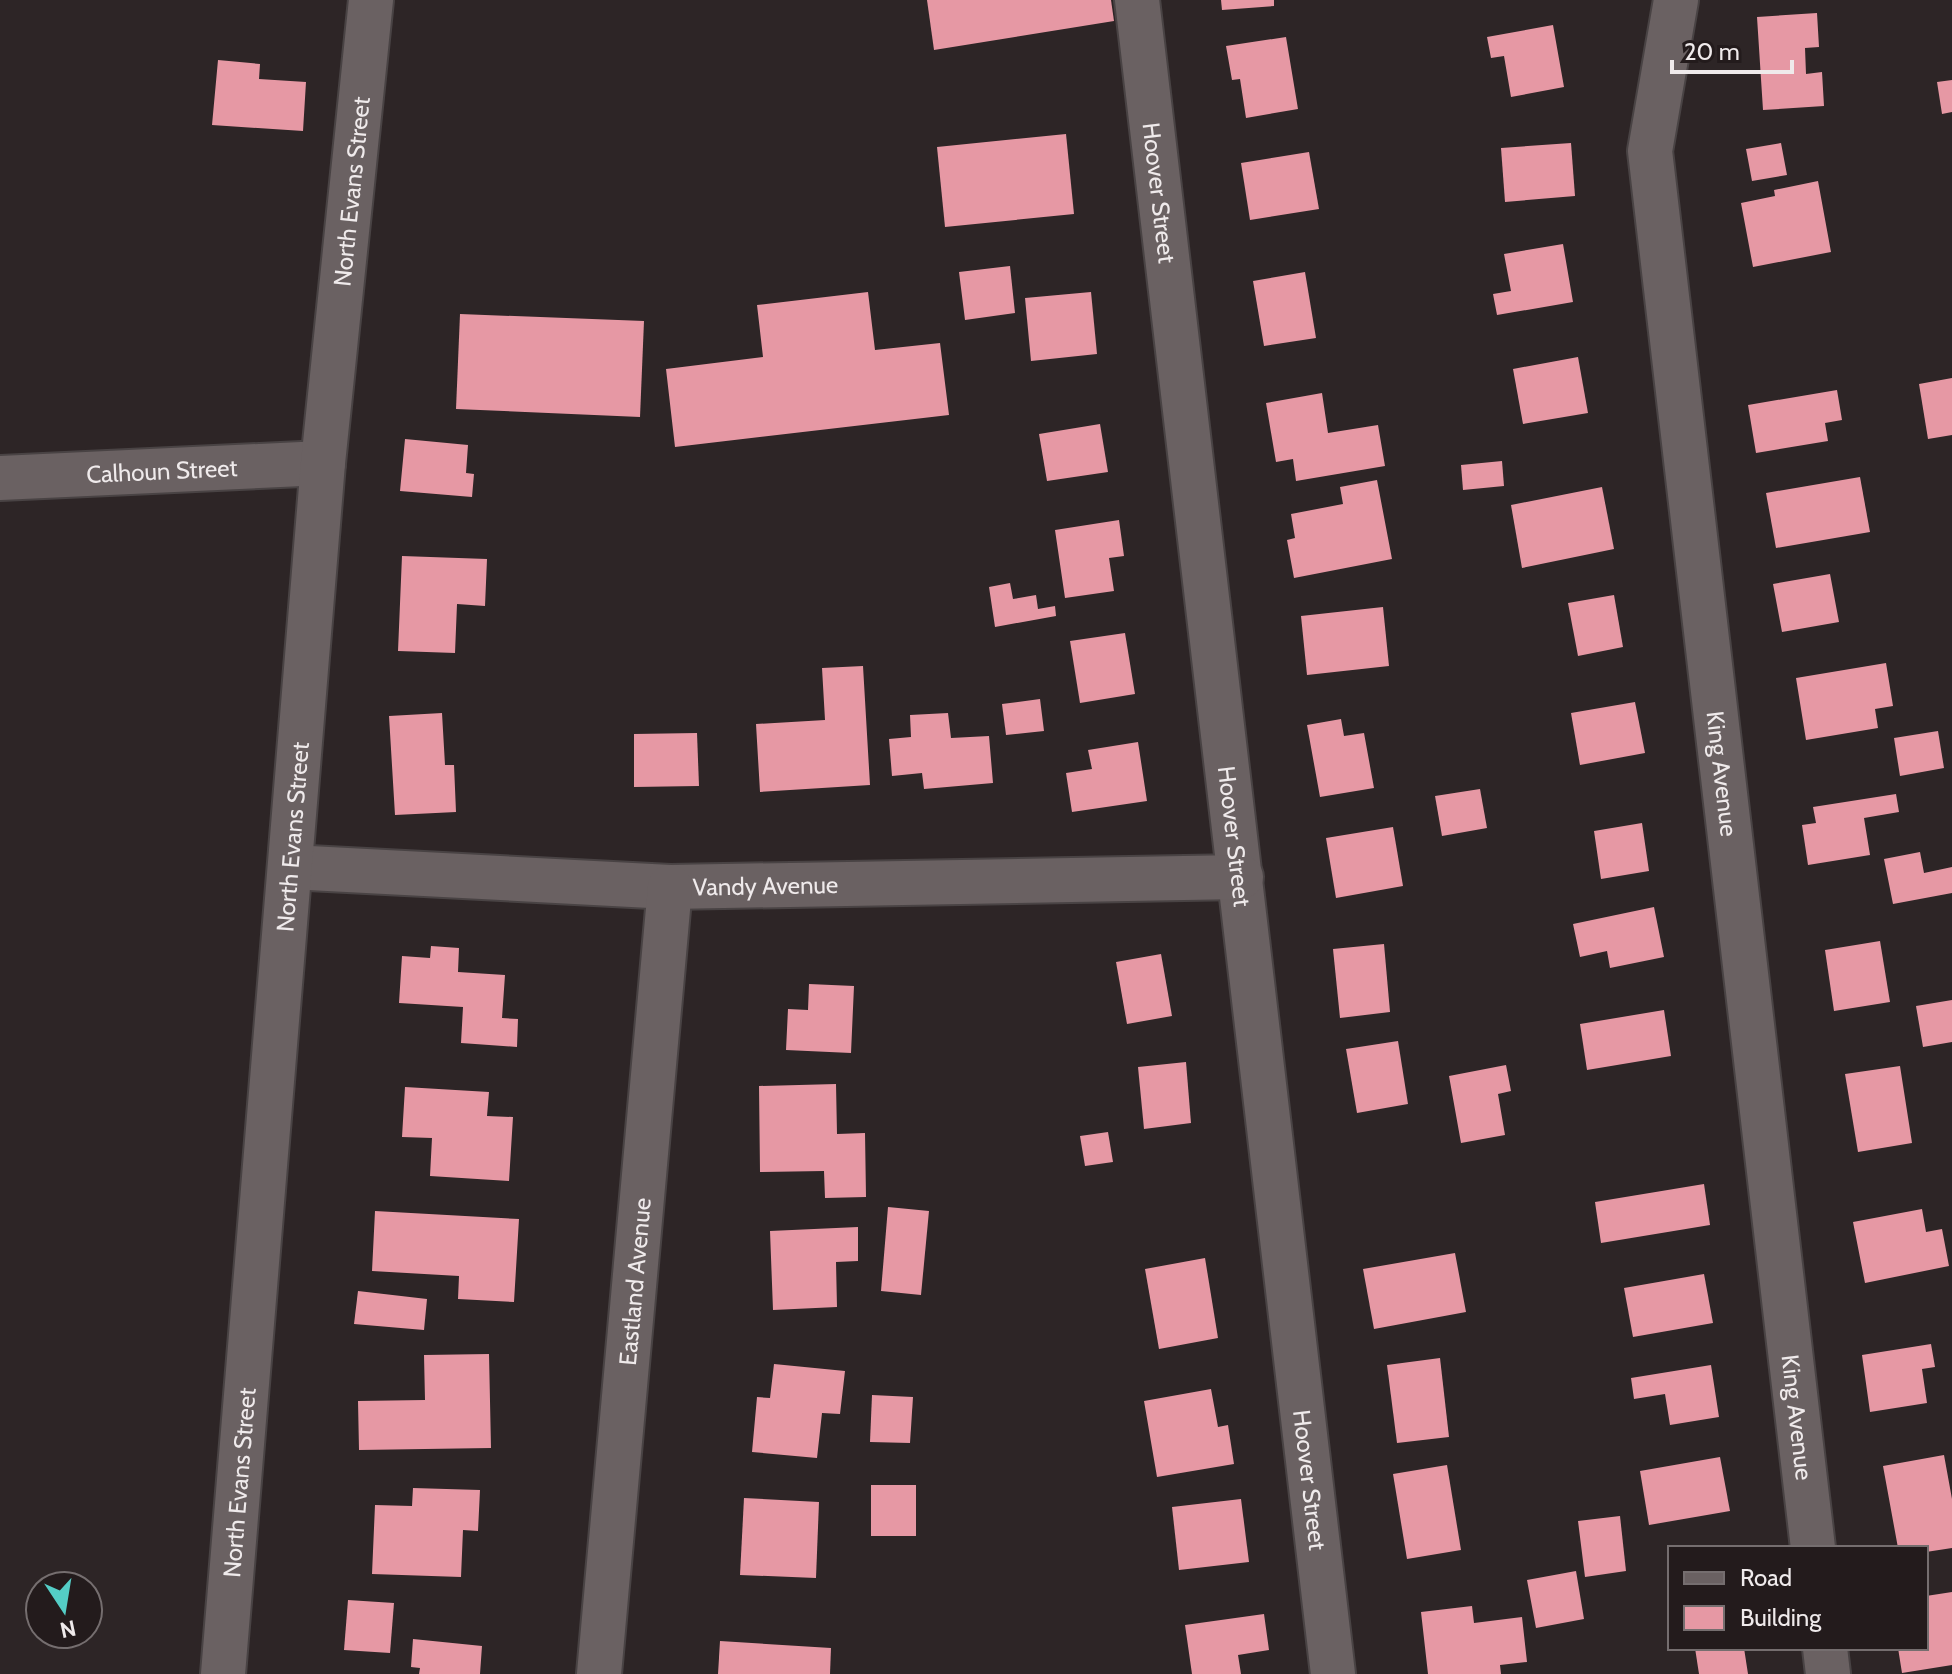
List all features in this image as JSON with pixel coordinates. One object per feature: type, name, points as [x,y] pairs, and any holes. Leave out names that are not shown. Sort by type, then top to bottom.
[{"type":"street","name":"North Evans Street","points":[[223,1674],[323,463],[371,0]]},
{"type":"street","name":"Hoover Street","points":[[1137,0],[1333,1674]]},
{"type":"street","name":"King Avenue","points":[[1676,0],[1650,151],[1813,1546]]},
{"type":"street","name":"Calhoun Street","points":[[0,478],[323,463]]},
{"type":"street","name":"Vandy Avenue","points":[[290,867],[670,887],[1241,877]]},
{"type":"street","name":"Eastland Avenue","points":[[599,1674],[670,887]]},
{"type":"street","points":[[1825,1650],[1828,1674]]},
{"type":"building","points":[[927,0],[1111,0],[1114,21],[934,50]]},
{"type":"building","points":[[1221,0],[1274,0],[1274,6],[1222,10]]},
{"type":"building","points":[[1817,13],[1819,47],[1805,48],[1806,74],[1822,72],[1824,106],[1763,110],[1757,17]]},
{"type":"building","points":[[1553,25],[1564,87],[1511,97],[1504,56],[1491,58],[1487,37]]},
{"type":"building","points":[[1286,37],[1298,109],[1246,118],[1240,79],[1232,80],[1226,46]]},
{"type":"building","points":[[218,60],[260,64],[259,79],[306,82],[303,131],[212,125]]},
{"type":"building","points":[[1952,80],[1952,112],[1942,114],[1937,82]]},
{"type":"building","points":[[1066,134],[1074,214],[945,227],[937,147]]},
{"type":"building","points":[[1571,143],[1575,196],[1505,202],[1501,148]]},
{"type":"building","points":[[1781,143],[1787,175],[1752,181],[1746,149]]},
{"type":"building","points":[[1309,152],[1319,209],[1250,220],[1241,163]]},
{"type":"building","points":[[1818,181],[1831,252],[1753,267],[1741,203],[1775,196],[1774,190]]},
{"type":"building","points":[[1563,244],[1573,302],[1497,315],[1493,294],[1511,291],[1504,254]]},
{"type":"building","points":[[1010,266],[1015,313],[965,320],[959,272]]},
{"type":"building","points":[[1305,272],[1316,338],[1264,346],[1253,281]]},
{"type":"building","points":[[868,292],[875,350],[940,343],[949,415],[675,447],[666,369],[763,357],[757,305]]},
{"type":"building","points":[[1091,292],[1097,354],[1031,361],[1025,298]]},
{"type":"building","points":[[460,314],[644,321],[640,417],[456,409]]},
{"type":"building","points":[[1578,357],[1588,413],[1523,424],[1513,369]]},
{"type":"building","points":[[1952,378],[1952,435],[1928,439],[1919,384]]},
{"type":"building","points":[[1837,390],[1842,420],[1825,423],[1828,441],[1756,453],[1748,405]]},
{"type":"building","points":[[1322,393],[1328,433],[1378,425],[1385,466],[1296,481],[1293,459],[1276,462],[1266,403]]},
{"type":"building","points":[[1100,424],[1108,472],[1047,481],[1039,434]]},
{"type":"building","points":[[405,439],[468,445],[466,473],[474,474],[472,497],[400,491]]},
{"type":"building","points":[[1502,461],[1504,486],[1463,490],[1461,465]]},
{"type":"building","points":[[1860,477],[1870,532],[1776,548],[1766,493]]},
{"type":"building","points":[[1377,480],[1392,559],[1294,578],[1287,540],[1295,538],[1291,514],[1343,504],[1340,487]]},
{"type":"building","points":[[1602,487],[1614,549],[1522,568],[1511,505]]},
{"type":"building","points":[[1119,520],[1124,556],[1109,558],[1114,591],[1065,598],[1055,530]]},
{"type":"building","points":[[402,556],[487,559],[485,606],[457,604],[455,653],[398,651]]},
{"type":"building","points":[[1830,574],[1839,622],[1782,632],[1773,584]]},
{"type":"building","points":[[1010,583],[1013,599],[1036,595],[1038,609],[1055,606],[1056,616],[995,627],[989,587]]},
{"type":"building","points":[[1614,595],[1623,647],[1578,656],[1568,603]]},
{"type":"building","points":[[1383,607],[1389,666],[1307,675],[1301,616]]},
{"type":"building","points":[[1125,633],[1135,694],[1080,703],[1070,641]]},
{"type":"building","points":[[1886,663],[1893,706],[1875,709],[1878,728],[1806,740],[1796,678]]},
{"type":"building","points":[[863,666],[870,785],[760,792],[756,724],[825,720],[822,668]]},
{"type":"building","points":[[1040,699],[1044,731],[1006,735],[1002,704]]},
{"type":"building","points":[[1635,702],[1645,753],[1580,765],[1571,713]]},
{"type":"building","points":[[442,713],[445,765],[454,765],[456,812],[395,815],[389,716]]},
{"type":"building","points":[[948,713],[951,738],[989,736],[993,783],[924,789],[922,773],[892,776],[889,739],[911,737],[910,715]]},
{"type":"building","points":[[1341,719],[1344,736],[1364,733],[1374,788],[1320,797],[1307,725]]},
{"type":"building","points":[[1938,731],[1944,768],[1900,776],[1894,738]]},
{"type":"building","points":[[697,733],[699,786],[634,787],[634,734]]},
{"type":"building","points":[[1138,742],[1147,801],[1072,812],[1066,773],[1092,769],[1088,750]]},
{"type":"building","points":[[1480,789],[1487,828],[1442,836],[1435,796]]},
{"type":"building","points":[[1896,794],[1899,812],[1864,818],[1870,855],[1808,865],[1802,825],[1816,823],[1813,807]]},
{"type":"building","points":[[1642,823],[1649,871],[1601,879],[1594,831]]},
{"type":"building","points":[[1393,827],[1403,886],[1336,898],[1326,838]]},
{"type":"building","points":[[1920,852],[1924,873],[1952,867],[1952,893],[1893,904],[1884,859]]},
{"type":"building","points":[[1654,907],[1664,957],[1610,968],[1607,951],[1580,957],[1573,924]]},
{"type":"building","points":[[1880,941],[1890,1002],[1834,1011],[1825,950]]},
{"type":"building","points":[[1384,944],[1390,1012],[1340,1018],[1333,949]]},
{"type":"building","points":[[431,946],[459,948],[458,972],[505,975],[502,1018],[518,1019],[517,1047],[461,1043],[463,1007],[399,1003],[402,956],[430,958]]},
{"type":"building","points":[[1161,954],[1172,1016],[1127,1024],[1116,962]]},
{"type":"building","points":[[809,984],[854,986],[851,1053],[786,1050],[788,1009],[808,1010]]},
{"type":"building","points":[[1952,1000],[1952,1042],[1923,1047],[1916,1006]]},
{"type":"building","points":[[1664,1010],[1671,1056],[1587,1070],[1580,1024]]},
{"type":"building","points":[[1398,1041],[1408,1104],[1357,1113],[1346,1049]]},
{"type":"building","points":[[1186,1062],[1191,1123],[1144,1129],[1138,1067]]},
{"type":"building","points":[[1506,1065],[1511,1091],[1498,1094],[1505,1135],[1461,1143],[1449,1076]]},
{"type":"building","points":[[1900,1066],[1912,1143],[1858,1152],[1845,1074]]},
{"type":"building","points":[[836,1084],[837,1134],[865,1133],[866,1197],[825,1198],[824,1171],[760,1172],[759,1086]]},
{"type":"building","points":[[405,1087],[489,1092],[487,1116],[513,1117],[509,1181],[430,1176],[432,1138],[402,1137]]},
{"type":"building","points":[[1108,1132],[1113,1162],[1085,1166],[1080,1136]]},
{"type":"building","points":[[1704,1184],[1710,1225],[1601,1243],[1595,1202]]},
{"type":"building","points":[[888,1207],[929,1211],[921,1295],[881,1291]]},
{"type":"building","points":[[1922,1209],[1926,1232],[1942,1229],[1949,1266],[1865,1283],[1853,1222]]},
{"type":"building","points":[[375,1211],[519,1219],[514,1302],[458,1299],[459,1276],[372,1271]]},
{"type":"building","points":[[858,1227],[858,1261],[836,1262],[837,1307],[773,1310],[770,1231]]},
{"type":"building","points":[[1455,1253],[1466,1312],[1374,1329],[1363,1269]]},
{"type":"building","points":[[1205,1258],[1218,1338],[1159,1349],[1145,1269]]},
{"type":"building","points":[[1704,1274],[1713,1323],[1633,1337],[1624,1288]]},
{"type":"building","points":[[358,1291],[427,1299],[424,1330],[354,1324]]},
{"type":"building","points":[[1931,1344],[1935,1367],[1922,1369],[1927,1403],[1870,1412],[1862,1355]]},
{"type":"building","points":[[489,1354],[491,1448],[359,1450],[358,1401],[425,1400],[424,1355]]},
{"type":"building","points":[[1440,1358],[1449,1437],[1397,1443],[1387,1365]]},
{"type":"building","points":[[774,1364],[845,1371],[840,1414],[822,1413],[817,1458],[752,1452],[757,1397],[770,1398]]},
{"type":"building","points":[[1711,1365],[1719,1417],[1670,1425],[1665,1394],[1634,1399],[1631,1378]]},
{"type":"building","points":[[1211,1389],[1218,1427],[1228,1425],[1234,1464],[1157,1477],[1144,1401]]},
{"type":"building","points":[[872,1395],[913,1397],[910,1443],[870,1442]]},
{"type":"building","points":[[1944,1455],[1952,1499],[1952,1548],[1928,1552],[1928,1546],[1898,1546],[1883,1466]]},
{"type":"building","points":[[1720,1457],[1730,1511],[1649,1525],[1640,1471]]},
{"type":"building","points":[[1447,1465],[1461,1550],[1407,1559],[1393,1474]]},
{"type":"building","points":[[871,1485],[916,1485],[916,1536],[871,1536]]},
{"type":"building","points":[[413,1488],[480,1490],[478,1531],[463,1530],[461,1577],[372,1574],[375,1505],[412,1506]]},
{"type":"building","points":[[744,1498],[819,1502],[816,1578],[740,1575]]},
{"type":"building","points":[[1241,1499],[1249,1562],[1179,1570],[1172,1507]]},
{"type":"building","points":[[1620,1516],[1626,1571],[1585,1577],[1578,1521]]},
{"type":"building","points":[[1576,1571],[1584,1619],[1536,1628],[1527,1580]]},
{"type":"building","points":[[1952,1592],[1952,1665],[1902,1673],[1898,1650],[1928,1650],[1928,1596]]},
{"type":"building","points":[[348,1600],[394,1603],[390,1653],[344,1650]]},
{"type":"building","points":[[1472,1606],[1474,1623],[1522,1617],[1527,1662],[1500,1665],[1501,1674],[1428,1674],[1421,1612]]},
{"type":"building","points":[[1264,1614],[1269,1650],[1238,1655],[1241,1674],[1192,1674],[1185,1625]]},
{"type":"building","points":[[413,1639],[482,1646],[480,1674],[419,1674],[420,1668],[411,1667]]},
{"type":"building","points":[[720,1641],[831,1648],[830,1674],[718,1674]]},
{"type":"building","points":[[1695,1650],[1744,1650],[1748,1674],[1699,1674]]}]
